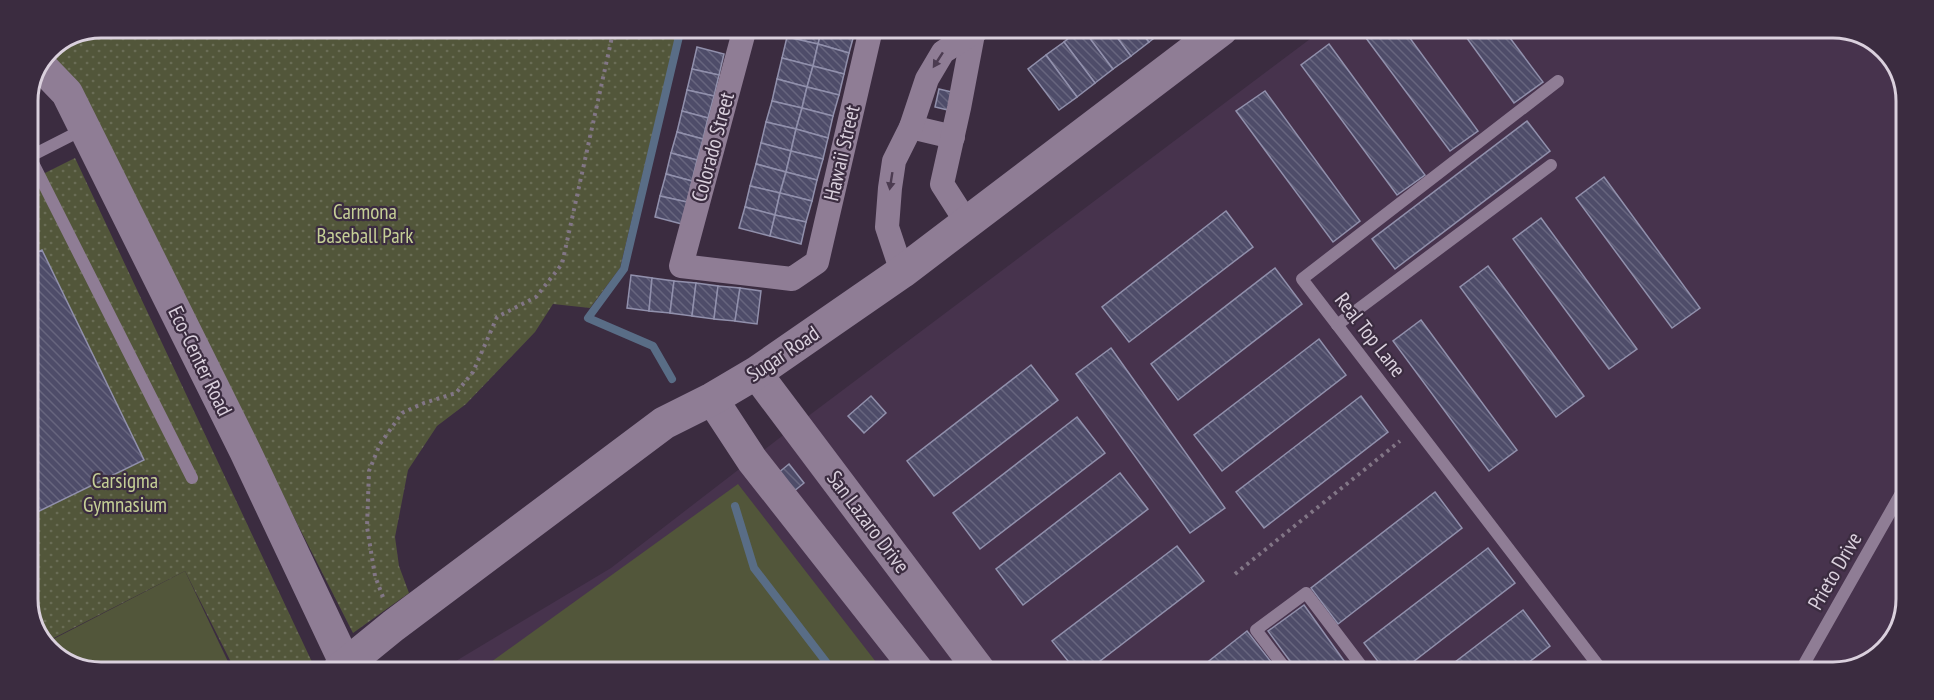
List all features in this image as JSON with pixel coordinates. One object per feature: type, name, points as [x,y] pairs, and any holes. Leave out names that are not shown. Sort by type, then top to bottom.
[{"type":"main road","name":"Sugar Road","points":[[349,662],[393,626],[664,423],[712,399],[756,373],[902,272],[1210,38]]},
{"type":"street","name":"Colorado Street","points":[[743,38],[681,266],[792,279],[804,271]]},
{"type":"street","name":"Hawaii Street","points":[[804,271],[817,262],[869,38]]},
{"type":"street","points":[[902,272],[887,226],[894,161],[911,127],[927,79],[943,52],[965,38]]},
{"type":"street","points":[[967,223],[942,184],[974,38]]},
{"type":"street","name":"Eco-Center Road","points":[[45,70],[67,93],[85,129],[240,440],[341,662]]},
{"type":"street","points":[[911,127],[953,137]]},
{"type":"street","name":"San Lazaro Drive","points":[[756,373],[973,662]]},
{"type":"street","points":[[712,399],[752,460],[911,662]]},
{"type":"lane","name":"Real Top Lane","points":[[1558,81],[1302,279],[1596,662]]},
{"type":"lane","points":[[38,153],[85,129]]},
{"type":"lane","points":[[1337,325],[1551,165]]},
{"type":"lane","points":[[38,176],[192,478]]},
{"type":"lane","name":"Prieto Drive","points":[[1805,662],[1896,502]]},
{"type":"lane","points":[[1280,662],[1256,630],[1306,593],[1358,662]]},
{"type":"path","points":[[393,626],[375,576],[367,527],[369,471],[380,444],[402,413],[456,393],[472,372],[496,317],[536,297],[562,264],[612,38]]},
{"type":"path","points":[[1235,574],[1416,428]]},
{"type":"shaded area","points":[[1311,38],[1842,38],[1862,44],[1872,50],[1884,62],[1892,76],[1896,96],[1896,608],[1890,628],[1884,638],[1869,652],[1850,660],[1842,662],[454,662],[611,568],[795,426]]},
{"type":"green space","name":"Carmona Baseball Park","points":[[676,38],[620,268],[590,308],[553,304],[535,332],[466,404],[437,426],[408,470],[395,537],[399,566],[409,593],[353,633],[78,94],[52,61],[65,48],[88,39]]},
{"type":"green space","name":"Carsigma Gymnasium","points":[[75,158],[312,662],[231,662],[185,571],[51,639],[46,631],[38,604],[38,176]]},
{"type":"green space","points":[[738,484],[876,662],[491,662]]},
{"type":"green space","points":[[185,571],[228,662],[88,661],[65,652],[52,640]]},
{"type":"building","points":[[787,38],[818,44],[813,66],[782,58]]},
{"type":"building","points":[[791,38],[820,38],[818,44]]},
{"type":"building","points":[[820,38],[853,38],[849,53],[818,44]]},
{"type":"building","points":[[1069,38],[1090,38],[1113,69],[1095,83],[1064,42]]},
{"type":"building","points":[[1090,38],[1118,38],[1131,56],[1113,69]]},
{"type":"building","points":[[1118,38],[1146,38],[1149,42],[1131,56]]},
{"type":"building","points":[[1366,38],[1410,38],[1478,131],[1450,151]]},
{"type":"building","points":[[1467,38],[1510,38],[1543,82],[1514,103]]},
{"type":"building","points":[[1064,42],[1095,83],[1077,97],[1046,55]]},
{"type":"building","points":[[818,44],[849,53],[844,74],[813,66]]},
{"type":"building","points":[[1329,44],[1425,175],[1397,195],[1301,65]]},
{"type":"building","points":[[697,47],[724,54],[719,75],[692,69]]},
{"type":"building","points":[[1046,55],[1077,97],[1059,110],[1028,69]]},
{"type":"building","points":[[782,58],[813,66],[807,87],[777,79]]},
{"type":"building","points":[[813,66],[844,74],[839,95],[807,87]]},
{"type":"building","points":[[692,69],[719,75],[714,96],[687,90]]},
{"type":"building","points":[[777,79],[807,87],[802,108],[772,101]]},
{"type":"building","points":[[807,87],[839,95],[833,116],[802,108]]},
{"type":"building","points":[[939,89],[952,92],[948,110],[935,107]]},
{"type":"building","points":[[687,90],[714,96],[708,118],[682,111]]},
{"type":"building","points":[[1265,91],[1360,221],[1333,242],[1236,111]]},
{"type":"building","points":[[772,101],[802,108],[796,129],[766,122]]},
{"type":"building","points":[[802,108],[833,116],[828,138],[796,129]]},
{"type":"building","points":[[682,111],[708,118],[703,139],[677,132]]},
{"type":"building","points":[[1527,121],[1550,151],[1395,269],[1372,239]]},
{"type":"building","points":[[766,122],[796,129],[791,151],[761,143]]},
{"type":"building","points":[[796,129],[828,138],[823,159],[791,151]]},
{"type":"building","points":[[677,132],[703,139],[697,160],[671,153]]},
{"type":"building","points":[[761,143],[791,151],[786,172],[756,164]]},
{"type":"building","points":[[791,151],[823,159],[817,180],[786,172]]},
{"type":"building","points":[[671,153],[697,160],[692,181],[666,174]]},
{"type":"building","points":[[756,164],[786,172],[780,193],[750,186]]},
{"type":"building","points":[[786,172],[817,180],[812,201],[780,193]]},
{"type":"building","points":[[666,174],[692,181],[687,202],[660,196]]},
{"type":"building","points":[[1604,177],[1700,308],[1672,328],[1576,198]]},
{"type":"building","points":[[750,186],[780,193],[775,215],[745,207]]},
{"type":"building","points":[[780,193],[812,201],[806,222],[775,215]]},
{"type":"building","points":[[660,196],[687,202],[682,224],[655,217]]},
{"type":"building","points":[[745,207],[775,215],[770,236],[739,228]]},
{"type":"building","points":[[1226,211],[1253,247],[1129,342],[1102,307]]},
{"type":"building","points":[[775,215],[806,222],[801,244],[770,236]]},
{"type":"building","points":[[1541,218],[1637,349],[1609,369],[1513,239]]},
{"type":"building","points":[[42,250],[144,460],[38,512],[38,252]]},
{"type":"building","points":[[1488,266],[1584,396],[1556,417],[1460,287]]},
{"type":"building","points":[[1275,268],[1302,304],[1178,400],[1151,364]]},
{"type":"building","points":[[631,275],[652,278],[649,311],[627,308]]},
{"type":"building","points":[[652,278],[674,281],[670,313],[649,311]]},
{"type":"building","points":[[674,281],[696,283],[692,316],[670,313]]},
{"type":"building","points":[[696,283],[718,286],[714,319],[692,316]]},
{"type":"building","points":[[718,286],[740,288],[735,321],[714,319]]},
{"type":"building","points":[[740,288],[761,291],[757,324],[735,321]]},
{"type":"building","points":[[1421,320],[1517,450],[1489,471],[1393,341]]},
{"type":"building","points":[[1319,339],[1346,375],[1222,471],[1194,435]]},
{"type":"building","points":[[1111,348],[1225,508],[1190,533],[1076,374]]},
{"type":"building","points":[[1031,365],[1058,400],[934,496],[907,461]]},
{"type":"building","points":[[871,396],[886,413],[864,433],[848,416]]},
{"type":"building","points":[[1361,396],[1388,432],[1264,528],[1236,492]]},
{"type":"building","points":[[1077,417],[1105,453],[980,549],[953,513]]},
{"type":"building","points":[[789,464],[804,483],[793,492],[778,473]]},
{"type":"building","points":[[1120,473],[1148,509],[1023,605],[996,569]]},
{"type":"building","points":[[1435,492],[1462,528],[1338,624],[1311,588]]},
{"type":"building","points":[[1177,546],[1204,581],[1099,662],[1069,662],[1052,641]]},
{"type":"building","points":[[1488,548],[1515,583],[1413,662],[1378,662],[1364,643]]},
{"type":"building","points":[[1304,605],[1345,662],[1291,662],[1268,631]]},
{"type":"building","points":[[1523,610],[1550,646],[1529,662],[1455,662]]},
{"type":"building","points":[[1247,631],[1271,662],[1208,662]]},
{"type":"waterway","points":[[672,379],[653,346],[588,318],[624,269],[679,38]]},
{"type":"waterway","points":[[735,506],[754,568],[826,662]]}]
